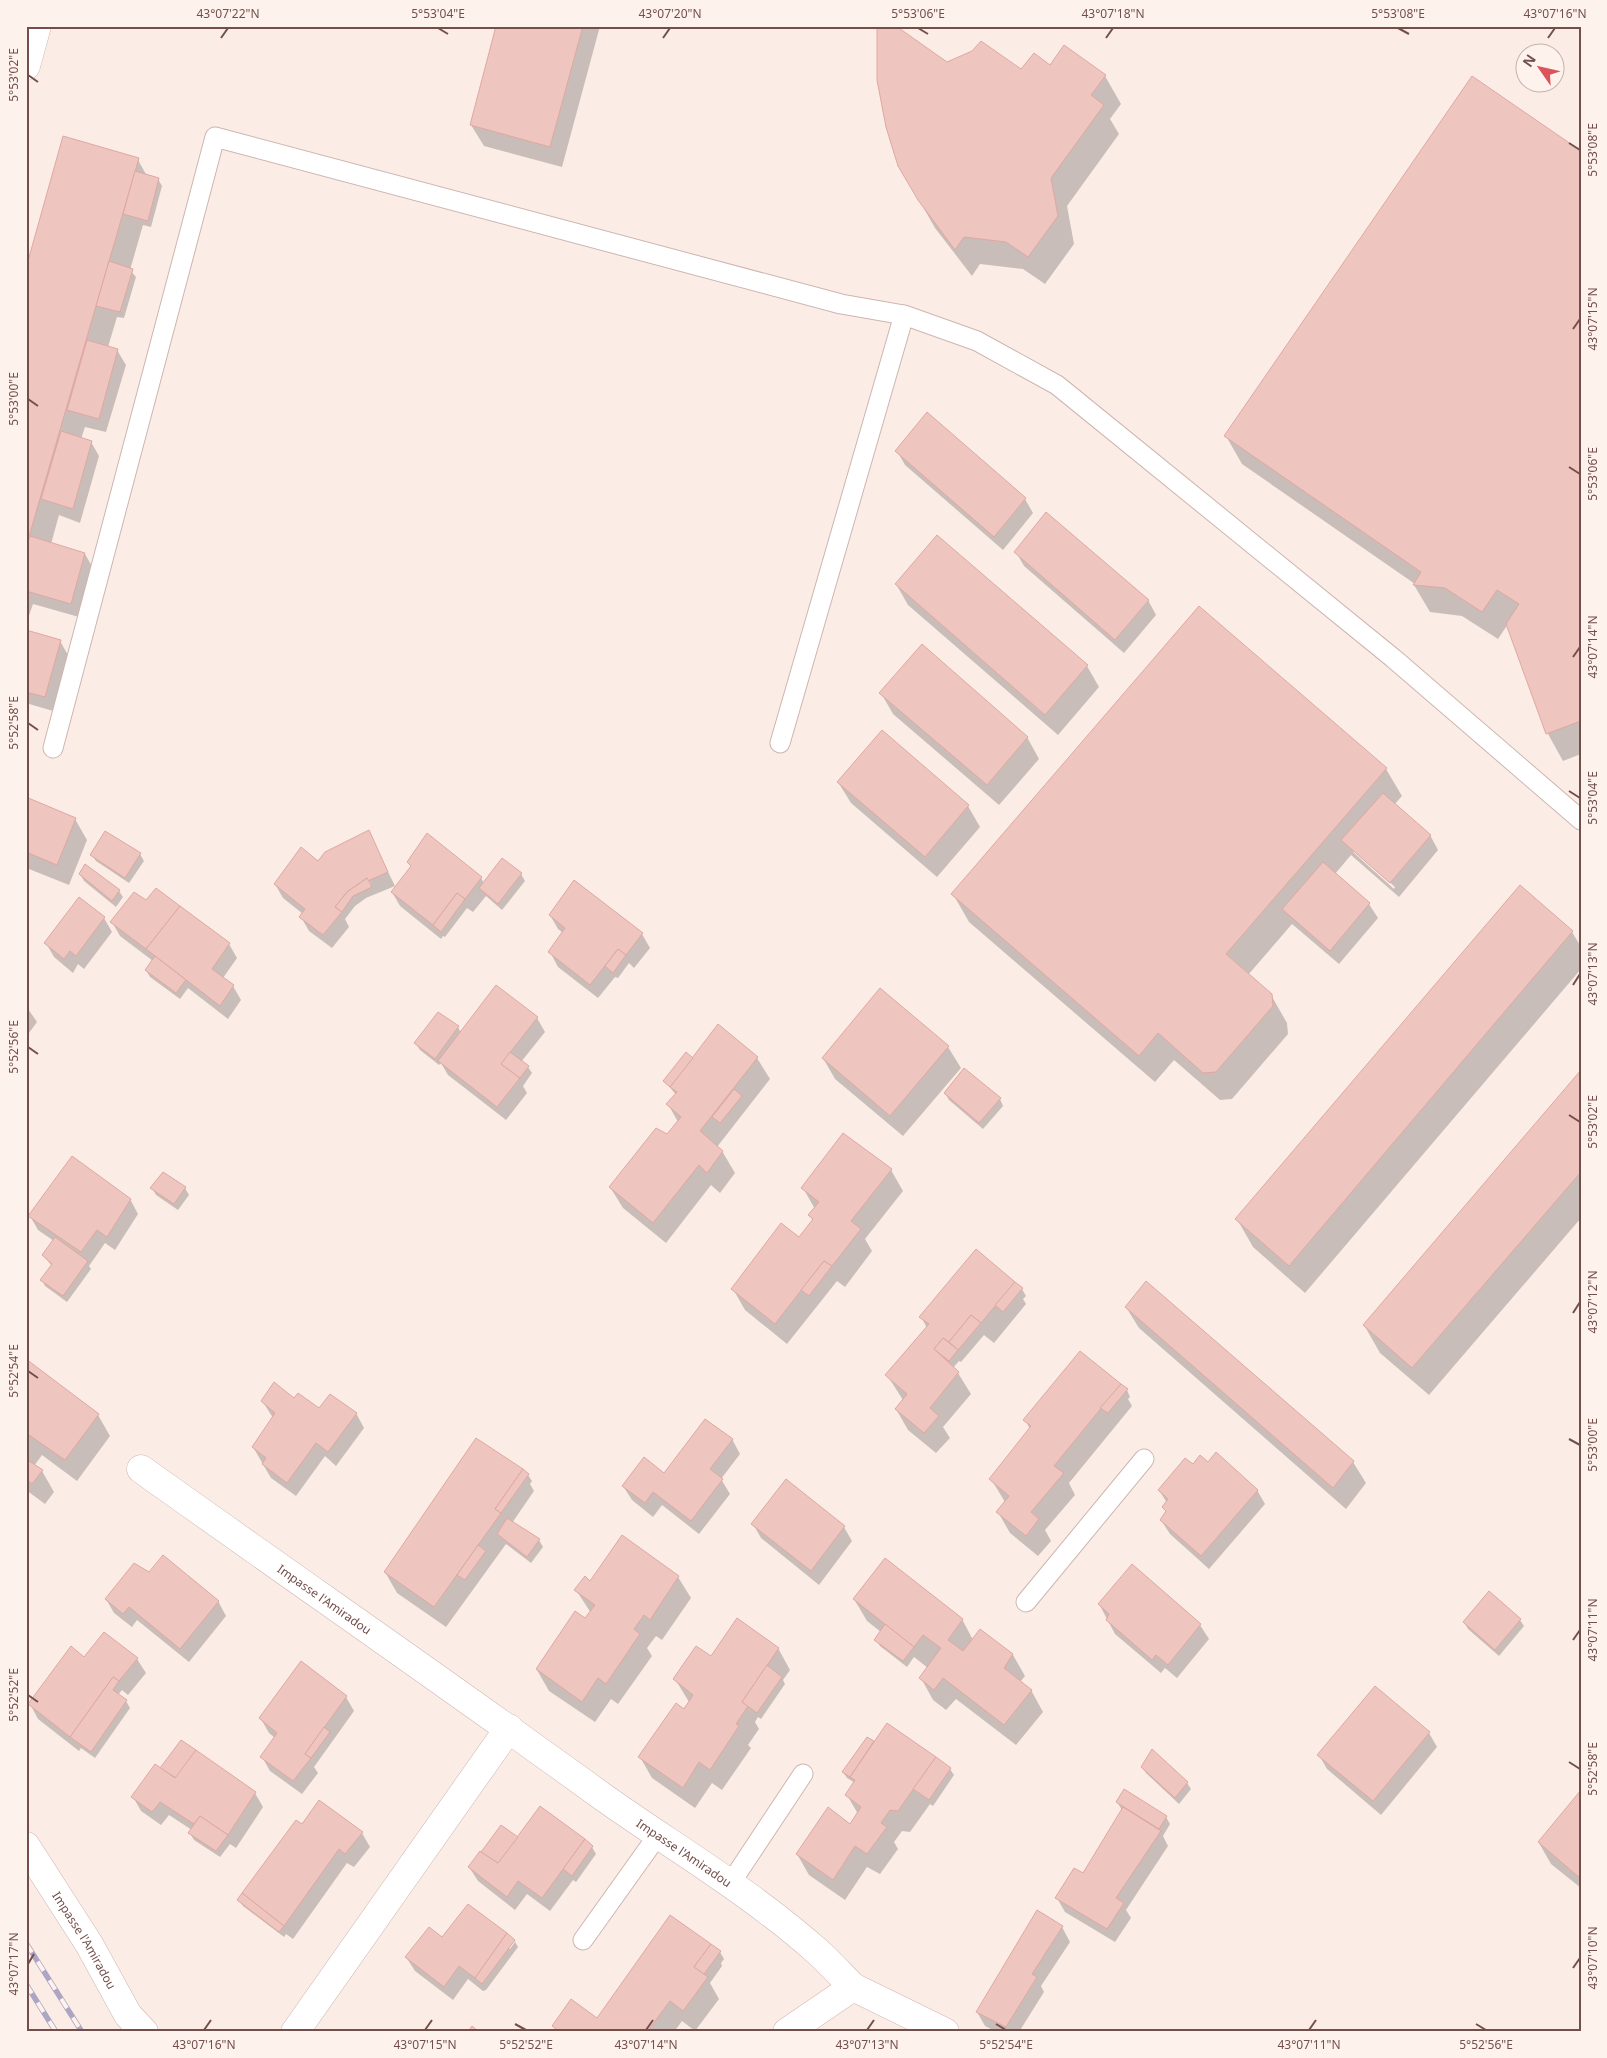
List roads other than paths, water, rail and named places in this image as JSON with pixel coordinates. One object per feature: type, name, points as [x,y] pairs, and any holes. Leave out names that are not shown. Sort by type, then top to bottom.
[{"type":"street","points":[[26,66],[37,26]]},
{"type":"street","name":"Impasse l'Amiradou","points":[[141,1469],[341,1612],[730,1884],[810,1945],[853,1987],[945,2032]]},
{"type":"street","points":[[295,2032],[509,1728]]},
{"type":"street","name":"Impasse l'Amiradou","points":[[26,1846],[89,1944],[128,2015],[144,2032]]},
{"type":"street","points":[[787,2032],[853,1987]]},
{"type":"lane","points":[[53,748],[215,137],[841,304],[904,314],[976,341],[1057,386],[1393,658],[1581,820]]},
{"type":"lane","points":[[780,743],[904,314]]},
{"type":"lane","points":[[1026,1602],[1144,1459]]},
{"type":"lane","points":[[730,1884],[803,1774]]},
{"type":"lane","points":[[583,1940],[658,1835]]},
{"type":"railway","points":[[26,1943],[82,2032]]},
{"type":"railway","points":[[26,1984],[56,2032]]}]
